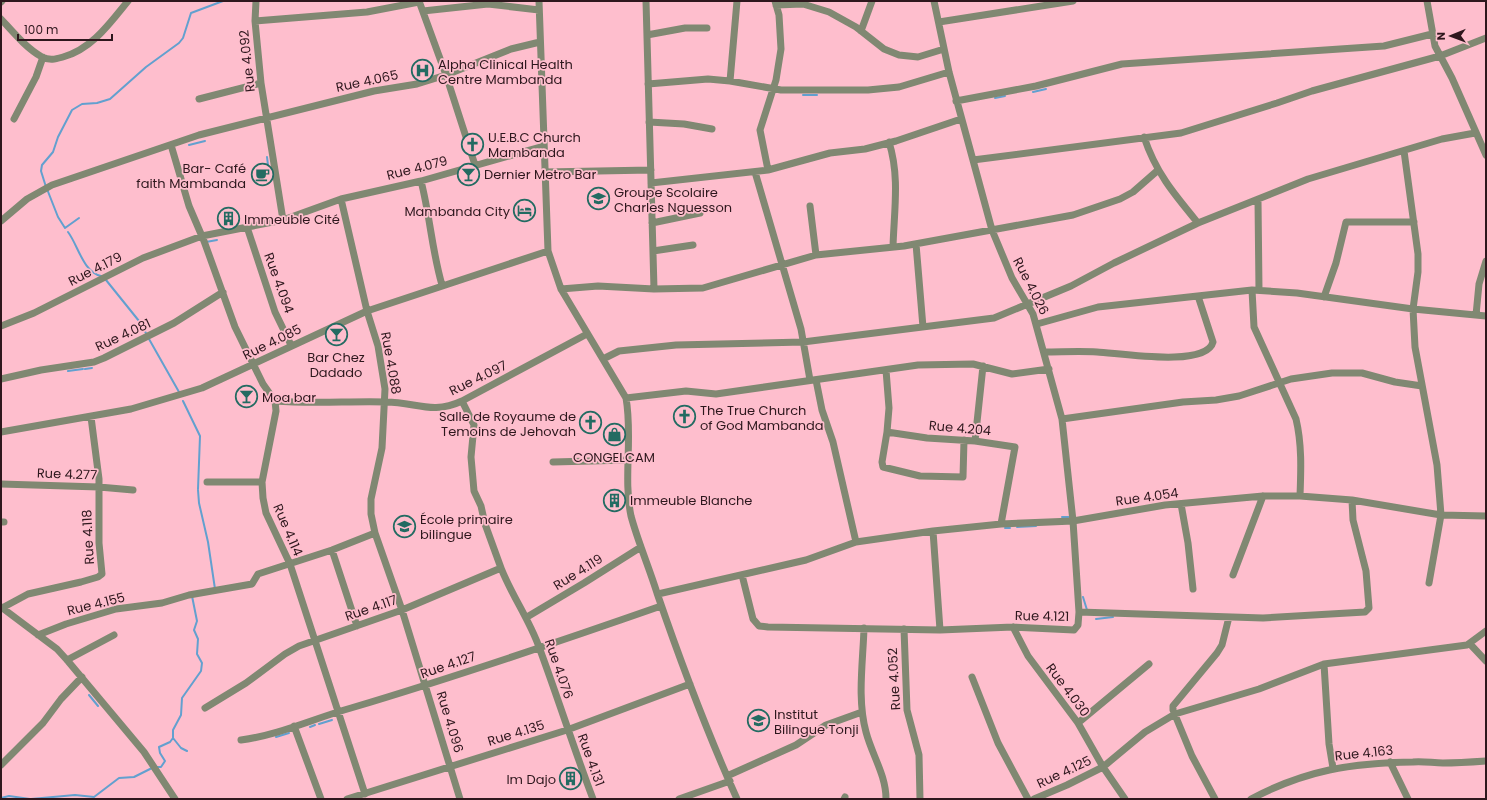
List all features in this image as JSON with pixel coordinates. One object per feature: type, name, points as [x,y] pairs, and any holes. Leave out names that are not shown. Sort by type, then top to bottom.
[{"type":"street","points":[[1,19],[20,39],[43,57],[53,60],[71,55],[89,44],[104,30],[128,1]]},
{"type":"street","name":"Rue 4.092","points":[[256,1],[255,21],[261,83],[283,220]]},
{"type":"street","points":[[539,1],[548,252],[561,290],[626,398],[629,416],[629,493],[631,515],[640,547],[690,684],[728,779],[738,799]]},
{"type":"street","points":[[646,1],[654,289]]},
{"type":"street","points":[[730,81],[737,1]]},
{"type":"street","points":[[861,31],[872,1]]},
{"type":"street","name":"Rue 4.026","points":[[934,1],[956,101],[992,230],[1012,278],[1029,305],[1037,324],[1062,419],[1073,521],[1079,612]]},
{"type":"street","points":[[939,22],[1073,1]]},
{"type":"street","points":[[1427,1],[1432,34],[1440,56],[1452,78],[1475,133],[1486,153]]},
{"type":"street","points":[[255,21],[367,12],[419,2],[446,76],[475,165]]},
{"type":"street","points":[[768,170],[760,130],[773,89],[781,49],[779,15],[775,3],[808,5],[840,17],[884,49],[899,56],[918,57],[944,49]]},
{"type":"street","points":[[422,11],[488,4],[539,10]]},
{"type":"street","points":[[647,35],[685,28],[707,28]]},
{"type":"street","points":[[956,101],[1036,86],[1122,64],[1384,46],[1432,34]]},
{"type":"street","points":[[973,160],[1180,132],[1278,104],[1319,89],[1440,56],[1486,38]]},
{"type":"street","name":"Rue 4.065","points":[[1,221],[27,199],[52,185],[199,135],[267,119],[367,92],[417,84],[446,76],[511,49],[540,42]]},
{"type":"street","points":[[14,119],[36,77],[43,57]]},
{"type":"street","points":[[648,84],[708,80],[730,81],[773,89],[884,89],[915,84],[949,72]]},
{"type":"street","points":[[199,99],[261,83]]},
{"type":"street","points":[[651,183],[768,170],[830,153],[865,149],[961,119]]},
{"type":"street","points":[[650,122],[684,124],[712,129]]},
{"type":"street","points":[[602,359],[619,351],[676,345],[804,342],[878,331],[994,318],[1029,305],[1198,223],[1322,174],[1442,139],[1475,133]]},
{"type":"street","points":[[1144,137],[1158,171],[1168,188],[1198,223]]},
{"type":"street","points":[[889,142],[896,173],[893,247]]},
{"type":"street","points":[[171,145],[189,206],[202,236],[235,327],[263,384],[275,401]]},
{"type":"street","name":"Rue 4.079","points":[[283,220],[341,199],[421,181],[544,146]]},
{"type":"street","points":[[1404,151],[1414,222],[1418,272],[1413,309],[1415,347],[1437,465],[1441,515],[1429,583]]},
{"type":"street","points":[[545,172],[651,170]]},
{"type":"street","points":[[561,290],[598,286],[654,289],[703,288],[816,255],[916,244],[1073,215],[1120,200],[1133,192],[1158,171]]},
{"type":"street","points":[[755,172],[804,342],[813,380],[833,442],[856,542]]},
{"type":"street","points":[[421,181],[427,206],[434,256],[442,286]]},
{"type":"street","name":"Rue 4.088","points":[[341,199],[366,311],[378,346],[386,402],[382,448],[370,498],[371,514],[375,533]]},
{"type":"street","points":[[1258,200],[1254,327],[1298,428],[1301,458],[1300,496]]},
{"type":"street","points":[[810,206],[816,255]]},
{"type":"street","points":[[652,223],[700,213]]},
{"type":"street","name":"Rue 4.179","points":[[1,326],[34,314],[143,258],[202,236],[283,220]]},
{"type":"street","points":[[1324,297],[1338,257],[1346,222],[1414,222]]},
{"type":"street","name":"Rue 4.094","points":[[247,227],[272,305],[291,346]]},
{"type":"street","points":[[916,244],[924,327]]},
{"type":"street","points":[[653,251],[693,245]]},
{"type":"street","name":"Rue 4.085","points":[[1,432],[91,417],[162,401],[202,388],[254,365],[366,311],[548,252]]},
{"type":"street","points":[[1476,315],[1479,284],[1486,261]]},
{"type":"street","points":[[1037,324],[1098,307],[1255,290],[1324,297],[1413,309],[1486,316]]},
{"type":"street","name":"Rue 4.081","points":[[1,379],[104,358],[174,323],[222,292]]},
{"type":"street","points":[[1044,352],[1102,352],[1159,358],[1198,355],[1209,350],[1213,342],[1198,296]]},
{"type":"street","name":"Rue 4.097","points":[[275,401],[386,402],[432,409],[462,401],[587,334]]},
{"type":"street","points":[[626,398],[686,391],[716,394],[918,365],[973,364],[1012,374],[1049,369]]},
{"type":"street","points":[[976,441],[982,366]]},
{"type":"street","points":[[886,370],[889,408],[882,462],[883,467],[920,476],[963,477],[964,440]]},
{"type":"street","points":[[1062,419],[1183,402],[1216,400],[1239,396],[1291,379],[1350,372],[1362,373],[1395,382],[1422,386]]},
{"type":"street","name":"Rue 4.114","points":[[275,401],[276,411],[262,482],[262,498],[266,513],[290,564],[365,794]]},
{"type":"street","points":[[462,401],[474,425],[471,457],[473,485],[501,568],[510,589],[527,617]]},
{"type":"street","name":"Rue 4.118","points":[[1,607],[34,592],[101,576],[102,571],[99,543],[99,487],[91,417]]},
{"type":"street","name":"Rue 4.204","points":[[887,432],[927,438],[976,441],[1013,446],[1016,449],[1001,524]]},
{"type":"street","points":[[553,462],[629,460]]},
{"type":"street","points":[[207,482],[262,482]]},
{"type":"street","name":"Rue 4.277","points":[[1,484],[99,487],[133,490]]},
{"type":"street","points":[[1233,575],[1263,496]]},
{"type":"street","name":"Rue 4.054","points":[[658,594],[806,560],[856,542],[933,531],[1001,524],[1073,521],[1181,504],[1263,496],[1300,496],[1352,500],[1441,515],[1486,516]]},
{"type":"street","name":"Rue 4.121","points":[[742,575],[753,619],[759,626],[768,627],[940,630],[1013,628],[1074,630],[1078,625],[1079,612],[1263,618],[1365,612],[1370,608],[1366,571],[1353,520],[1352,500]]},
{"type":"street","points":[[1181,504],[1190,550],[1193,589]]},
{"type":"street","points":[[933,531],[940,630]]},
{"type":"street","points":[[290,564],[332,550],[375,533]]},
{"type":"street","name":"Rue 4.096","points":[[375,533],[402,610],[460,799]]},
{"type":"street","name":"Rue 4.119","points":[[527,617],[584,584],[640,547]]},
{"type":"street","points":[[332,550],[357,626]]},
{"type":"street","name":"Rue 4.155","points":[[38,635],[66,624],[116,609],[162,603],[189,595],[252,584],[258,574],[290,564]]},
{"type":"street","name":"Rue 4.117","points":[[205,708],[246,683],[285,654],[314,640],[402,610],[501,568]]},
{"type":"street","name":"Rue 4.127","points":[[241,740],[262,737],[337,712],[426,686],[661,606]]},
{"type":"street","points":[[1,607],[38,635],[67,660],[144,752],[175,799]]},
{"type":"street","name":"Rue 4.076","points":[[527,617],[539,647],[567,730]]},
{"type":"street","points":[[1215,799],[1192,756],[1173,706],[1217,654],[1222,645],[1229,617]]},
{"type":"street","points":[[864,628],[862,712],[866,732],[885,785],[886,799]]},
{"type":"street","name":"Rue 4.030","points":[[1013,628],[1028,656],[1078,723],[1103,767],[1125,799]]},
{"type":"street","name":"Rue 4.052","points":[[904,629],[906,710],[919,755],[920,799]]},
{"type":"street","points":[[1486,631],[1470,644],[1486,661]]},
{"type":"street","points":[[67,660],[114,635]]},
{"type":"street","name":"Rue 4.125","points":[[1034,799],[1103,767],[1145,732],[1175,714],[1259,689],[1324,664],[1470,644]]},
{"type":"street","points":[[1078,723],[1149,664]]},
{"type":"street","points":[[1324,664],[1333,768]]},
{"type":"street","points":[[1,765],[44,723],[61,699],[82,677]]},
{"type":"street","points":[[972,677],[998,743],[1028,799]]},
{"type":"street","name":"Rue 4.135","points":[[347,799],[567,730],[690,684]]},
{"type":"street","points":[[679,799],[728,779],[796,745],[826,725],[862,712]]},
{"type":"street","points":[[294,726],[321,799]]},
{"type":"street","name":"Rue 4.131","points":[[567,730],[593,799]]},
{"type":"street","name":"Rue 4.163","points":[[1251,799],[1280,784],[1312,773],[1333,768],[1390,762],[1442,764],[1486,761]]},
{"type":"street","points":[[1390,762],[1408,799]]},
{"type":"waterway","points":[[46,187],[41,171],[42,165],[53,152],[58,137],[72,110],[82,104],[97,103],[110,99],[146,67],[179,43],[183,38],[191,13],[223,1]]},
{"type":"waterway","points":[[1033,92],[1046,89]]},
{"type":"waterway","points":[[803,95],[817,95]]},
{"type":"waterway","points":[[995,98],[1005,96]]},
{"type":"waterway","points":[[189,145],[205,141]]},
{"type":"waterway","points":[[267,157],[268,165]]},
{"type":"waterway","points":[[47,189],[58,217],[65,228],[79,218]]},
{"type":"waterway","points":[[68,232],[85,264],[101,276]]},
{"type":"waterway","points":[[206,242],[217,240]]},
{"type":"waterway","points":[[106,280],[139,321],[147,335]]},
{"type":"waterway","points":[[149,339],[179,392]]},
{"type":"waterway","points":[[85,369],[92,368]]},
{"type":"waterway","points":[[68,371],[83,369]]},
{"type":"waterway","points":[[183,401],[200,436],[198,489]]},
{"type":"waterway","points":[[198,490],[199,503],[208,542],[215,589]]},
{"type":"waterway","points":[[1062,517],[1071,517]]},
{"type":"waterway","points":[[1017,527],[1036,526]]},
{"type":"waterway","points":[[1005,528],[1010,528]]},
{"type":"waterway","points":[[157,767],[161,767],[165,761],[160,753],[159,747],[170,742],[173,738],[173,730],[181,715],[182,698],[201,671],[202,663],[197,654],[198,639],[194,630],[197,621],[192,596]]},
{"type":"waterway","points":[[1083,597],[1087,610]]},
{"type":"waterway","points":[[1096,619],[1113,617]]},
{"type":"waterway","points":[[89,695],[98,706]]},
{"type":"waterway","points":[[319,724],[332,720]]},
{"type":"waterway","points":[[310,727],[315,725]]},
{"type":"waterway","points":[[276,737],[289,733]]},
{"type":"waterway","points":[[173,738],[181,748],[187,751]]},
{"type":"waterway","points":[[31,799],[75,795],[94,797],[119,778],[134,777],[152,768]]},
{"type":"waterway","points":[[1,798],[9,796],[30,799]]},
{"type":"place","name":"Alpha Clinical Health Centre Mambanda","points":[[422,71]]},
{"type":"place","name":"U.E.B.C Church Mambanda","points":[[472,144]]},
{"type":"place","name":"Dernier Metro Bar","points":[[469,174]]},
{"type":"place","name":"Bar- Café faith Mambanda","points":[[262,175]]},
{"type":"place","name":"Groupe Scolaire Charles Nguesson","points":[[599,199]]},
{"type":"place","name":"Mambanda City","points":[[525,211]]},
{"type":"place","name":"Immeuble Cité","points":[[229,219]]},
{"type":"place","name":"Bar Chez Dadado","points":[[336,335]]},
{"type":"place","name":"Moa bar","points":[[246,397]]},
{"type":"place","name":"The True Church of God Mambanda","points":[[685,417]]},
{"type":"place","name":"Salle de Royaume de Temoins de Jehovah","points":[[591,423]]},
{"type":"place","name":"CONGELCAM","points":[[614,435]]},
{"type":"place","name":"Immeuble Blanche","points":[[615,500]]},
{"type":"place","name":"École primaire bilingue","points":[[405,526]]},
{"type":"place","name":"Institut Bilingue Tonji","points":[[759,721]]},
{"type":"place","name":"Im Dajo","points":[[571,779]]}]
